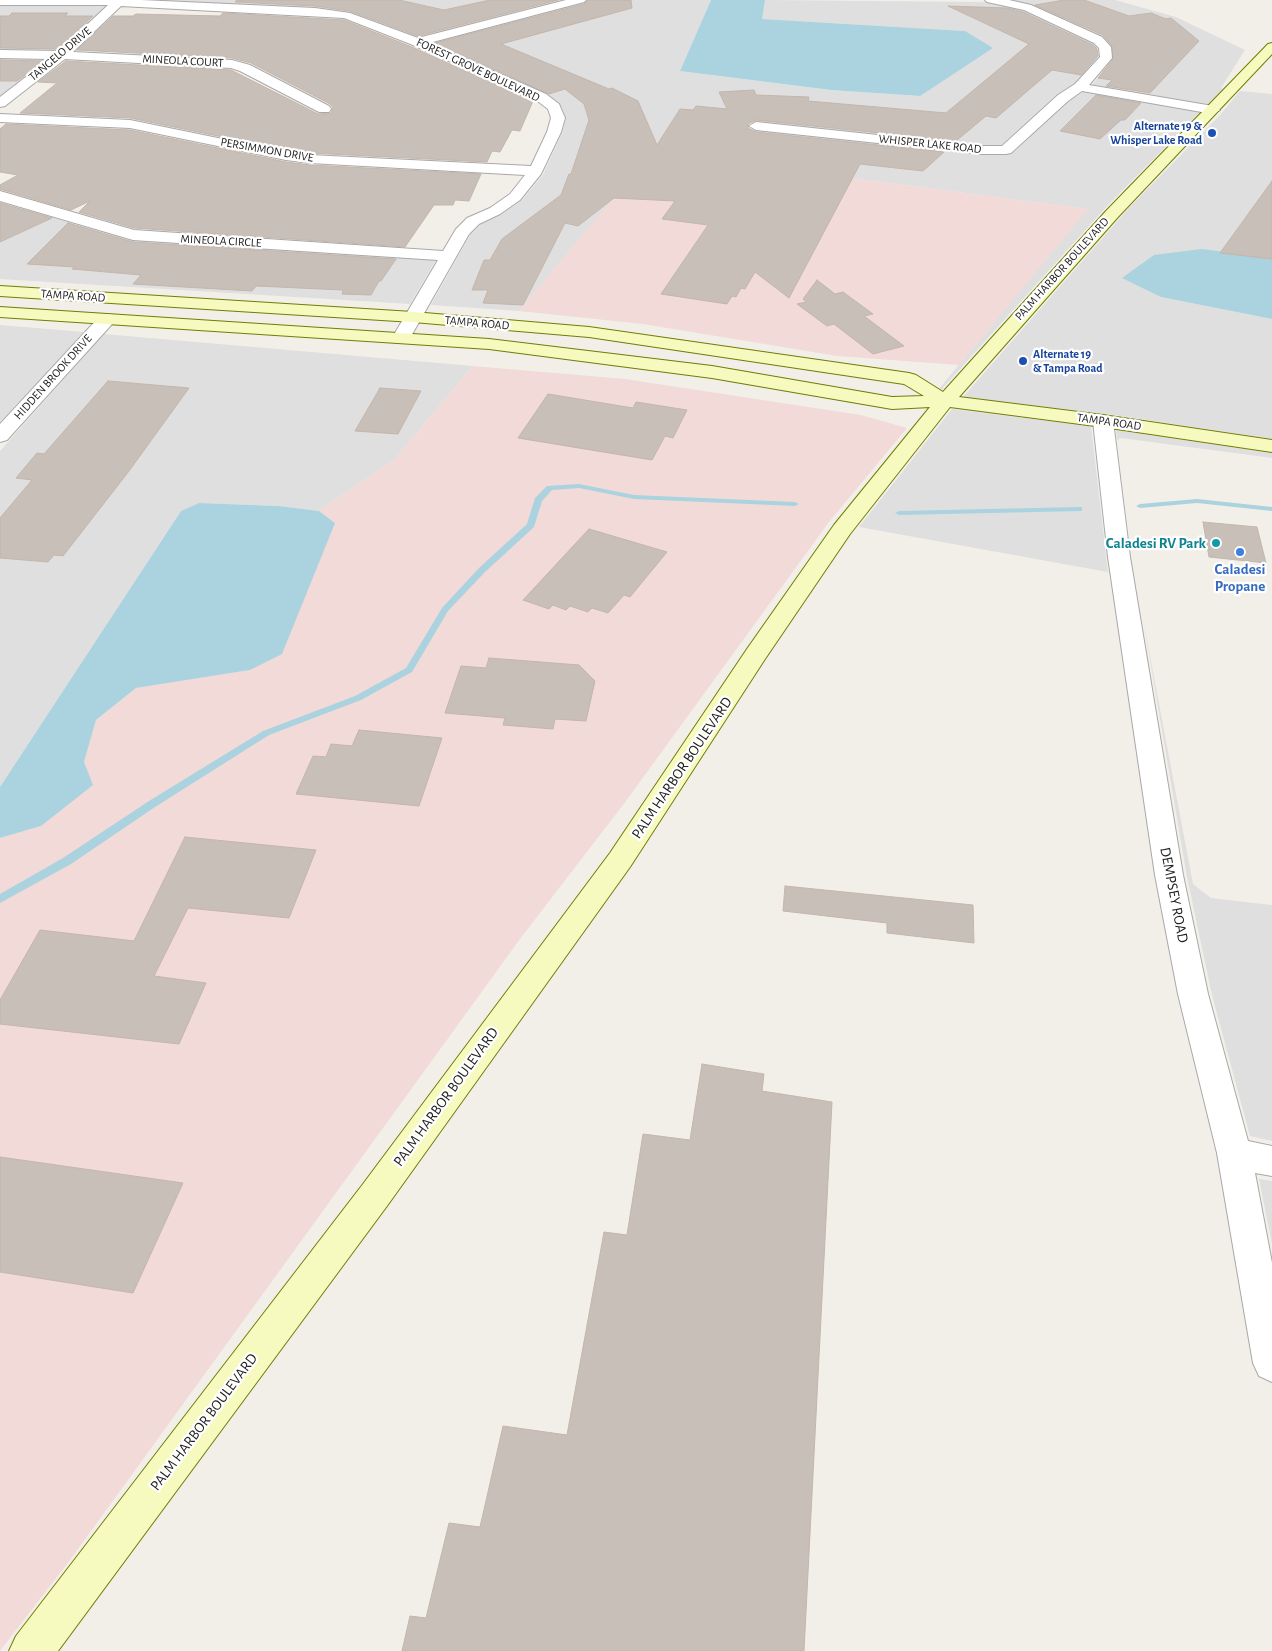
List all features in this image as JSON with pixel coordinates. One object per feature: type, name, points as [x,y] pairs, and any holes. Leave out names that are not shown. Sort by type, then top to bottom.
[{"type":"main road","name":"PALM HARBOR BOULEVARD","points":[[31,1651],[375,1195],[620,860],[756,654],[853,516],[945,401],[1118,206],[1272,47]]},
{"type":"main road","name":"TAMPA ROAD","points":[[0,291],[413,317],[589,332],[909,379],[945,401]]},
{"type":"main road","name":"TAMPA ROAD","points":[[0,312],[489,344],[712,372],[892,403],[945,401],[1103,421],[1272,446]]},
{"type":"street","name":"FOREST GROVE BOULEVARD","points":[[71,0],[305,11],[346,15],[417,42],[540,97],[554,107],[558,118],[536,171],[515,197],[495,211],[473,222],[462,232],[402,338]]},
{"type":"street","points":[[417,42],[577,0]]},
{"type":"street","name":"WHISPER LAKE ROAD","points":[[756,126],[981,150],[1006,150],[1063,98],[1080,87],[1106,58],[1105,46],[1098,40],[1027,7],[992,0]]},
{"type":"street","name":"FOREST GROVE BOULEVARD","points":[[0,2],[118,3]]},
{"type":"street","name":"TANGELO DRIVE","points":[[0,103],[62,55],[118,3]]},
{"type":"street","points":[[0,54],[62,55]]},
{"type":"street","name":"MINEOLA COURT","points":[[62,55],[232,64],[244,68],[324,109]]},
{"type":"street","points":[[1080,87],[1213,110]]},
{"type":"street","name":"PERSIMMON DRIVE","points":[[0,118],[130,124],[286,156],[310,159],[536,171]]},
{"type":"street","name":"MINEOLA CIRCLE","points":[[0,196],[133,235],[448,256]]},
{"type":"street","name":"HIDDEN BROOK DRIVE","points":[[0,436],[107,319]]},
{"type":"street","name":"DEMPSEY ROAD","points":[[1103,421],[1119,558],[1169,875],[1193,994],[1234,1153],[1272,1363]]},
{"type":"street","points":[[1234,1153],[1272,1161]]},
{"type":"shaded area","points":[[109,0],[566,1],[419,38],[350,13],[317,9]]},
{"type":"shaded area","points":[[591,0],[711,0],[680,71],[831,90],[920,96],[965,31],[761,19],[765,0],[986,2],[1023,9],[1092,41],[1097,46],[1098,57],[1073,86],[1055,96],[1000,146],[980,146],[750,122],[746,129],[980,154],[1008,153],[1015,151],[1070,100],[1085,91],[1201,111],[1109,204],[941,390],[939,389],[1087,209],[653,152],[519,311],[431,305],[471,233],[481,224],[503,213],[523,199],[543,175],[562,133],[566,118],[562,107],[547,95],[428,42]]},
{"type":"shaded area","points":[[1004,0],[1115,0],[1176,17],[1245,50],[1221,88],[1223,89],[1207,106],[1091,86],[1113,59],[1112,46],[1104,39],[1030,5]]},
{"type":"shaded area","points":[[0,5],[108,6],[57,52],[0,51]]},
{"type":"shaded area","points":[[0,57],[50,57],[0,96]]},
{"type":"shaded area","points":[[1240,91],[1272,94],[1272,258],[1161,297],[1272,319],[1272,439],[1114,415],[963,397],[1128,209],[1220,115]]},
{"type":"shaded area","points":[[652,152],[1088,209],[959,365],[837,356],[643,324],[519,311]]},
{"type":"shaded area","points":[[0,202],[128,240],[436,260],[410,304],[0,279]]},
{"type":"shaded area","points":[[0,325],[84,332],[0,422]]},
{"type":"shaded area","points":[[104,334],[473,366],[394,460],[319,511],[279,506],[199,503],[181,511],[0,787],[0,451]]},
{"type":"shaded area","points":[[473,366],[625,379],[861,415],[907,428],[829,522],[626,801],[520,939],[70,1560],[0,1651],[0,838],[41,826],[84,762],[96,720],[136,688],[250,670],[335,523],[319,511],[394,460]]},
{"type":"shaded area","points":[[952,409],[1091,426],[1108,572],[859,527]]},
{"type":"shaded area","points":[[1116,430],[1272,453],[1272,458],[1121,438],[1117,440]]},
{"type":"shaded area","points":[[1143,619],[1193,884],[1211,898],[1272,905],[1272,1141],[1250,1136],[1212,995],[1187,877]]},
{"type":"shaded area","points":[[1259,1179],[1272,1181],[1272,1244]]},
{"type":"water","points":[[711,0],[765,0],[762,19],[965,31],[993,48],[920,96],[831,90],[680,71]]},
{"type":"water","points":[[1202,249],[1272,258],[1272,319],[1161,297],[1122,278],[1154,255]]},
{"type":"water","points":[[199,503],[279,506],[319,511],[335,523],[282,654],[250,670],[136,688],[96,720],[84,762],[93,785],[41,826],[0,838],[0,787],[181,511]]},
{"type":"building","points":[[237,0],[399,0],[444,10],[490,0],[558,0],[418,36],[350,11],[315,6],[235,2]]},
{"type":"building","points":[[588,0],[631,0],[632,8],[501,44],[609,89],[612,88],[638,101],[657,145],[680,109],[693,110],[696,106],[727,109],[719,92],[754,90],[756,95],[809,97],[808,101],[946,113],[1029,44],[948,6],[1007,8],[1023,12],[1093,45],[1097,49],[1098,56],[1081,75],[1052,70],[996,118],[986,116],[956,141],[756,120],[748,124],[748,128],[756,132],[944,152],[923,171],[860,164],[789,298],[755,272],[745,289],[741,288],[736,297],[732,296],[727,304],[661,294],[708,225],[662,219],[675,201],[614,198],[578,226],[565,223],[523,305],[483,303],[488,290],[472,290],[484,260],[490,260],[502,239],[561,195],[569,174],[571,174],[589,120],[584,104],[565,89],[549,94],[435,43],[584,4]]},
{"type":"building","points":[[1064,0],[1084,0],[1129,16],[1151,13],[1166,19],[1171,18],[1199,41],[1150,93],[1106,86],[1112,80],[1098,78],[1113,59],[1112,46],[1103,35],[1035,5]]},
{"type":"building","points":[[12,13],[68,13],[65,16],[93,16],[58,49],[0,48],[0,16],[9,16]]},
{"type":"building","points":[[223,13],[344,20],[412,47],[533,101],[520,131],[512,130],[500,152],[492,151],[487,162],[310,153],[286,150],[130,118],[20,113],[57,83],[38,82],[66,61],[231,70],[318,114],[331,113],[333,108],[330,104],[251,63],[232,58],[77,50],[113,16],[133,16],[136,14],[220,16]]},
{"type":"building","points":[[0,60],[44,61],[17,81],[0,81]]},
{"type":"building","points":[[1096,95],[1141,103],[1125,120],[1121,120],[1100,139],[1060,131]]},
{"type":"building","points":[[6,124],[130,130],[286,162],[310,165],[481,174],[469,201],[455,200],[453,205],[434,205],[405,247],[134,228],[79,212],[90,201],[71,210],[0,189],[0,185],[18,175],[0,172],[0,129]]},
{"type":"building","points":[[1272,181],[1272,259],[1220,253]]},
{"type":"building","points":[[0,203],[52,218],[0,242]]},
{"type":"building","points":[[68,223],[133,242],[396,259],[371,295],[342,294],[343,290],[256,286],[252,291],[133,284],[141,275],[72,269],[75,267],[27,264]]},
{"type":"building","points":[[817,280],[835,294],[843,292],[873,314],[864,316],[904,346],[873,354],[834,324],[827,326],[797,304],[806,302],[803,299]]},
{"type":"building","points":[[108,381],[189,388],[129,471],[63,556],[54,555],[48,562],[0,558],[0,518],[32,480],[16,478],[37,453],[44,454]]},
{"type":"building","points":[[380,388],[421,391],[398,434],[355,431]]},
{"type":"building","points":[[548,394],[633,408],[636,402],[687,410],[673,438],[665,436],[652,460],[518,438]]},
{"type":"building","name":"Caladesi RV Park","points":[[1203,522],[1257,527],[1266,563],[1209,557]]},
{"type":"building","points":[[589,529],[667,552],[630,597],[624,595],[608,613],[592,608],[588,612],[570,606],[566,610],[553,605],[549,609],[523,600]]},
{"type":"building","points":[[489,658],[579,665],[595,681],[586,721],[555,719],[553,729],[503,725],[505,718],[445,713],[461,666],[486,668]]},
{"type":"building","points":[[359,730],[442,738],[419,806],[296,794],[313,756],[326,757],[331,744],[352,746]]},
{"type":"building","points":[[185,837],[316,850],[289,918],[188,908],[154,976],[206,983],[179,1044],[0,1024],[0,1000],[40,930],[134,941]]},
{"type":"building","points":[[785,886],[973,905],[974,943],[887,933],[887,923],[783,911]]},
{"type":"building","points":[[702,1064],[764,1074],[762,1091],[832,1102],[804,1651],[402,1651],[410,1616],[426,1618],[449,1523],[480,1527],[503,1426],[567,1435],[604,1232],[627,1235],[643,1134],[690,1140]]},
{"type":"building","points":[[0,1157],[183,1183],[133,1293],[0,1272]]},
{"type":"waterway","points":[[0,899],[67,861],[152,804],[266,733],[358,698],[409,670],[445,610],[482,570],[531,525],[538,500],[550,488],[579,486],[634,497],[795,504]]},
{"type":"waterway","points":[[1140,506],[1197,501],[1272,509]]},
{"type":"waterway","points":[[899,513],[1079,509]]},
{"type":"place","name":"Alternate 19 & Whisper Lake Road","points":[[1212,133]]},
{"type":"place","name":"Alternate 19 & Tampa Road","points":[[1023,361]]},
{"type":"place","name":"Caladesi RV Park","points":[[1216,543]]},
{"type":"place","name":"Caladesi Propane","points":[[1240,552]]}]
